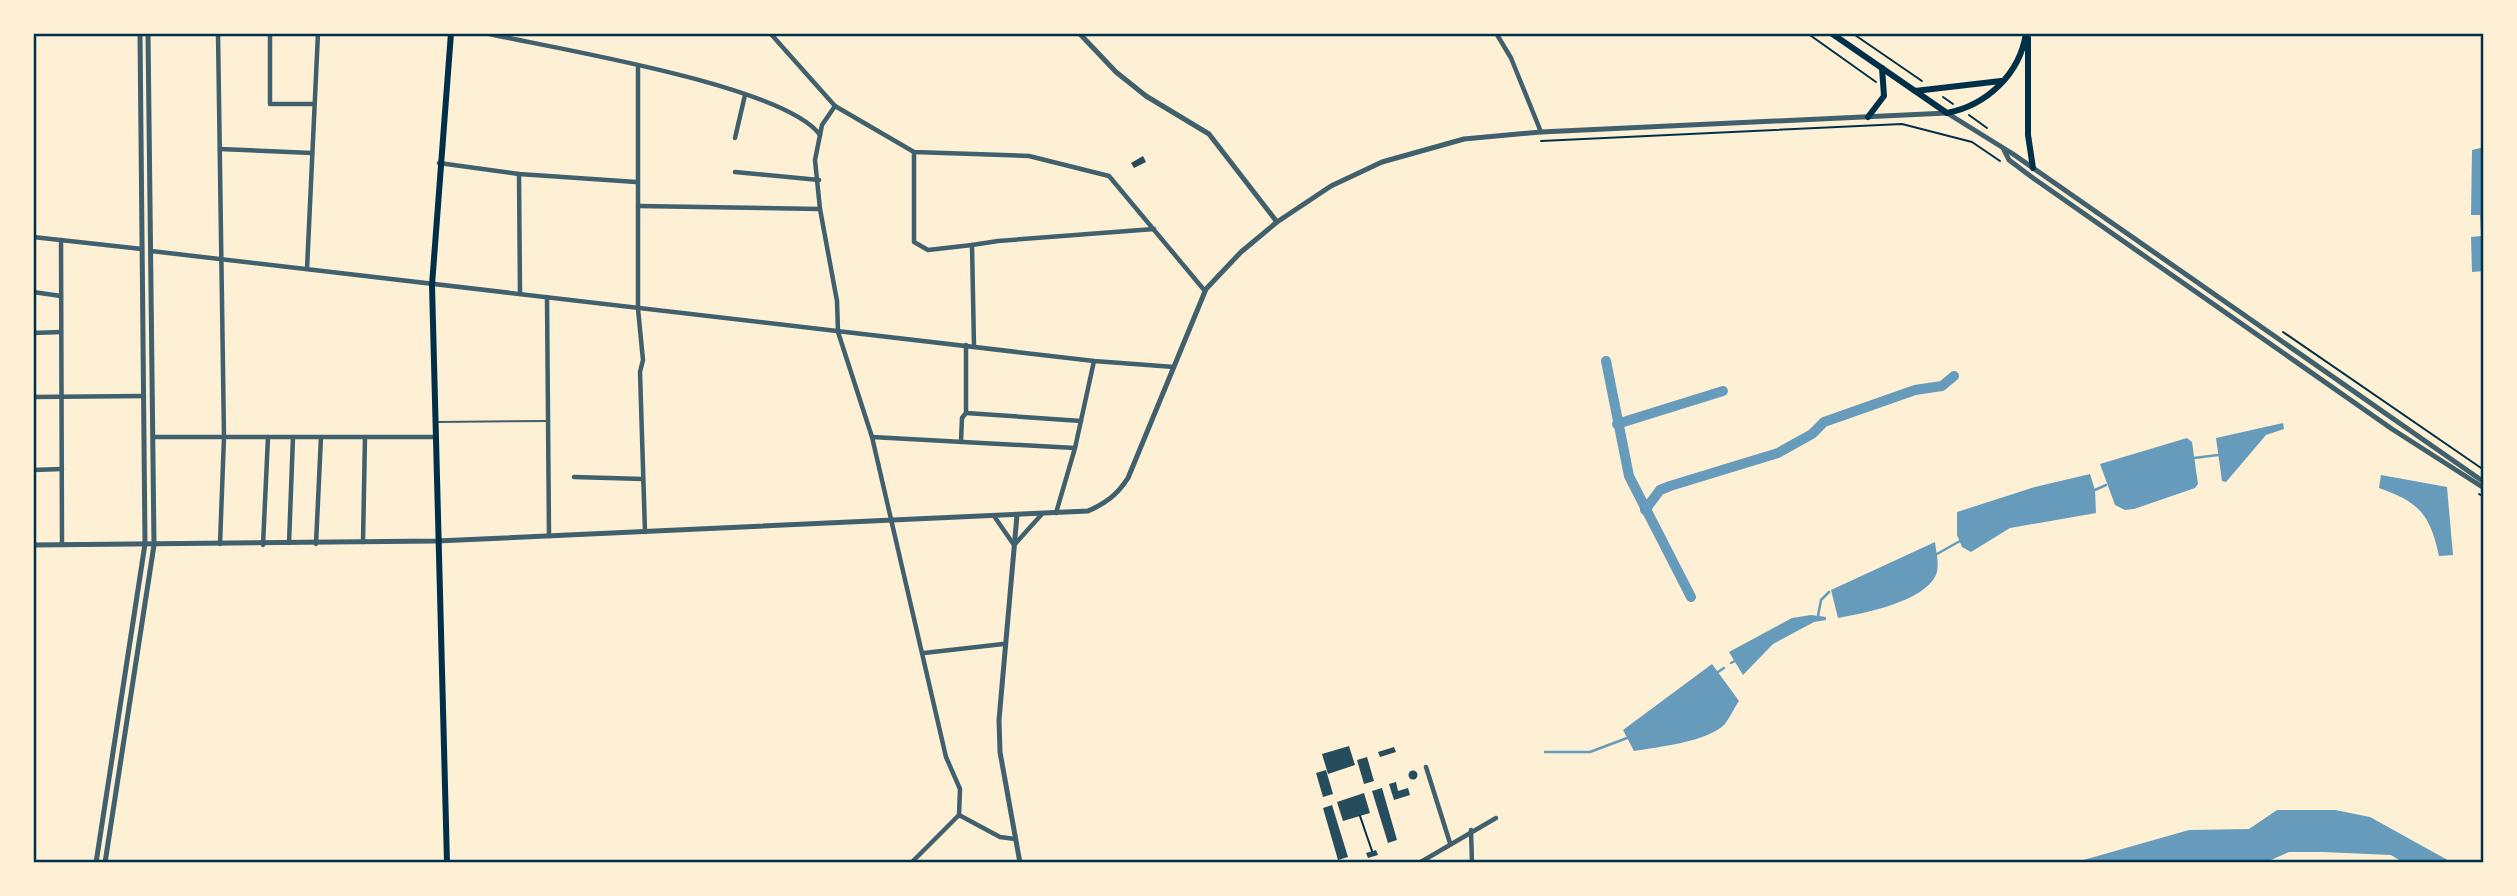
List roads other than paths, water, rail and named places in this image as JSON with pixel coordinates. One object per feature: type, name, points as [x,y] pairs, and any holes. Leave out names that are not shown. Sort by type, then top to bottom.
[{"type":"main road","points":[[447,863],[432,285],[439,163],[451,33]]},
{"type":"main road","points":[[1831,33],[1947,113],[1983,99],[2003,81],[2020,58],[2027,33]]},
{"type":"main road","points":[[2027,33],[2028,135],[2033,169]]},
{"type":"main road","points":[[1868,117],[1884,96],[1882,68]]},
{"type":"main road","points":[[1914,91],[2003,81]]},
{"type":"street","points":[[96,863],[145,544],[140,33]]},
{"type":"street","points":[[106,863],[154,545],[148,33]]},
{"type":"street","points":[[218,33],[224,437],[220,545]]},
{"type":"street","points":[[270,33],[270,104],[314,104]]},
{"type":"street","points":[[307,270],[318,33]]},
{"type":"street","points":[[485,33],[669,71],[787,109],[814,127],[820,135]]},
{"type":"street","points":[[769,33],[835,106],[914,152],[1029,156],[1109,176],[1205,291]]},
{"type":"street","points":[[1079,33],[1116,72],[1146,96],[1209,134],[1277,222]]},
{"type":"street","points":[[1496,33],[1511,58],[1541,132]]},
{"type":"street","points":[[638,66],[636,182],[638,309],[643,360],[640,372],[645,532]]},
{"type":"street","points":[[735,138],[745,95]]},
{"type":"street","points":[[835,106],[820,135],[816,160],[820,209],[837,301],[838,332],[872,437],[946,757],[960,789],[959,815],[911,863]]},
{"type":"street","points":[[33,545],[263,545],[437,541],[1087,511],[1106,503],[1119,492],[1128,478],[1205,291],[1241,252],[1277,222],[1331,186],[1382,162],[1464,139],[1541,132],[1947,113],[2033,169],[2484,482]]},
{"type":"street","points":[[220,149],[312,155]]},
{"type":"street","points":[[2004,150],[2009,160],[2033,177],[2392,429],[2484,488]]},
{"type":"street","points":[[914,152],[914,242],[928,250],[998,241],[1154,229]]},
{"type":"street","points":[[439,163],[519,174],[636,182]]},
{"type":"street","points":[[735,172],[819,180]]},
{"type":"street","points":[[519,174],[520,294]]},
{"type":"street","points":[[638,205],[820,209]]},
{"type":"street","points":[[33,237],[142,249]]},
{"type":"street","points":[[61,240],[62,545]]},
{"type":"street","points":[[972,246],[974,346]]},
{"type":"street","points":[[151,251],[838,332],[1094,361],[1174,367]]},
{"type":"street","points":[[33,292],[61,296]]},
{"type":"street","points":[[547,297],[549,536]]},
{"type":"street","points":[[33,333],[61,332]]},
{"type":"street","points":[[961,442],[962,418],[966,413],[966,345]]},
{"type":"street","points":[[1056,513],[1075,448],[1094,361]]},
{"type":"street","points":[[33,397],[144,396]]},
{"type":"street","points":[[966,413],[1081,421]]},
{"type":"street","points":[[154,437],[434,437]]},
{"type":"street","points":[[263,545],[268,437]]},
{"type":"street","points":[[289,544],[293,437]]},
{"type":"street","points":[[316,544],[321,437]]},
{"type":"street","points":[[363,543],[365,437]]},
{"type":"street","points":[[872,437],[1075,448]]},
{"type":"street","points":[[33,470],[62,469]]},
{"type":"street","points":[[574,477],[643,478]]},
{"type":"street","points":[[1014,545],[1042,514]]},
{"type":"street","points":[[1017,515],[1003,644],[999,720],[1000,751],[1020,863]]},
{"type":"street","points":[[994,516],[1014,545]]},
{"type":"street","points":[[924,653],[1003,644]]},
{"type":"street","points":[[1426,767],[1450,844]]},
{"type":"street","points":[[959,815],[1000,837],[1016,839]]},
{"type":"street","points":[[1419,863],[1471,830],[1496,818]]},
{"type":"street","points":[[1471,830],[1472,863]]},
{"type":"lane","points":[[434,422],[547,421]]},
{"type":"water","points":[[2484,147],[2484,271],[2472,272],[2471,237],[2481,236],[2480,215],[2471,215],[2472,150]]},
{"type":"water","points":[[2283,423],[2284,429],[2266,435],[2226,482],[2222,481],[2216,438]]},
{"type":"water","points":[[2187,438],[2192,442],[2198,484],[2195,488],[2134,509],[2125,510],[2115,505],[2100,464]]},
{"type":"water","points":[[2090,474],[2095,490],[2096,513],[2010,528],[1971,552],[1962,547],[1957,535],[1957,512],[2035,487]]},
{"type":"water","points":[[2381,475],[2447,487],[2453,555],[2439,556],[2427,520],[2404,499],[2379,488]]},
{"type":"water","points":[[1935,542],[1938,563],[1936,575],[1919,592],[1892,605],[1838,618],[1831,590]]},
{"type":"water","points":[[1811,615],[1826,617],[1826,620],[1814,622],[1773,644],[1743,675],[1729,652],[1792,618]]},
{"type":"water","points":[[1712,664],[1739,701],[1724,725],[1694,740],[1634,751],[1623,730]]},
{"type":"water","points":[[2277,810],[2335,810],[2370,817],[2453,863],[2404,863],[2391,855],[2289,852],[2264,863],[2073,863],[2189,830],[2249,829]]},
{"type":"waterway","points":[[1606,361],[1629,476],[1691,597]]},
{"type":"waterway","points":[[1645,510],[1660,490],[1778,453],[1812,434],[1824,422],[1915,390],[1942,386],[1954,376]]},
{"type":"waterway","points":[[1617,424],[1723,391]]},
{"type":"waterway","points":[[2194,458],[2218,455]]},
{"type":"waterway","points":[[2095,490],[2106,485]]},
{"type":"waterway","points":[[1937,554],[1960,541]]},
{"type":"waterway","points":[[1818,616],[1821,600],[1829,592]]},
{"type":"waterway","points":[[1731,663],[1735,661]]},
{"type":"waterway","points":[[1718,672],[1724,668]]},
{"type":"waterway","points":[[1545,752],[1590,752],[1627,738]]}]
